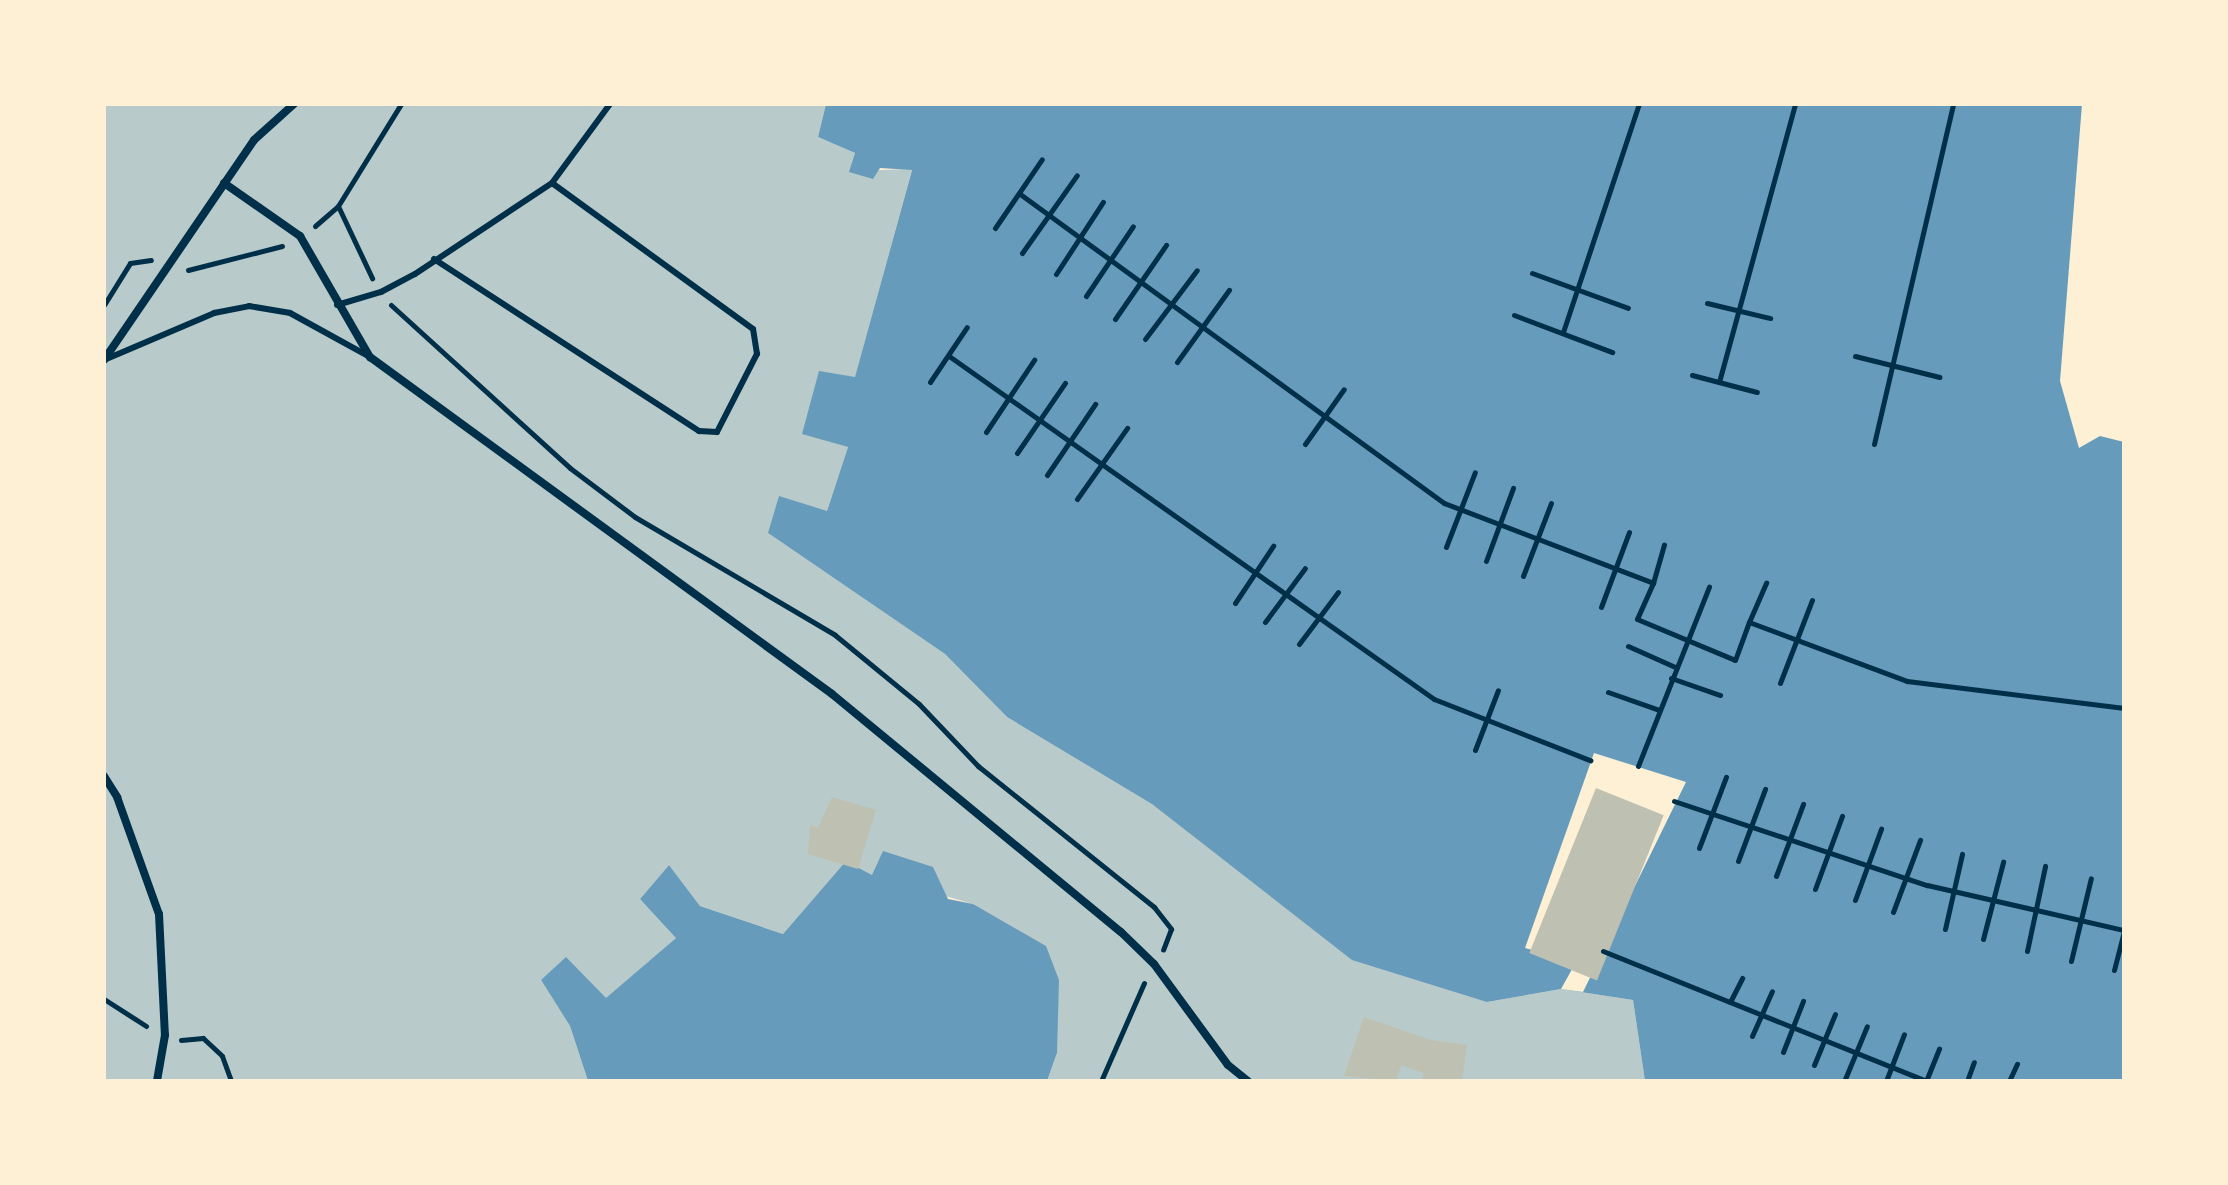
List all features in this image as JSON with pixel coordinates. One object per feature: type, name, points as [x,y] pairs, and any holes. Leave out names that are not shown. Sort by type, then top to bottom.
[{"type":"street","points":[[104,360],[254,140],[294,104]]},
{"type":"street","points":[[224,183],[288,223],[370,357],[868,723],[1121,932],[1154,964],[1228,1065],[1248,1081]]},
{"type":"street","points":[[104,776],[117,797],[159,914],[165,1035],[157,1081]]},
{"type":"lane","points":[[337,305],[381,292],[552,183],[610,104]]},
{"type":"lane","points":[[434,259],[699,431],[717,432],[757,354],[753,329],[552,183]]},
{"type":"lane","points":[[104,360],[214,313],[249,306],[290,313],[370,357]]},
{"type":"path","points":[[318,224],[338,206],[401,104]]},
{"type":"path","points":[[1563,332],[1639,104]]},
{"type":"path","points":[[1719,382],[1795,104]]},
{"type":"path","points":[[1874,444],[1953,104]]},
{"type":"path","points":[[995,228],[1042,159]]},
{"type":"path","points":[[1022,253],[1077,175]]},
{"type":"path","points":[[1020,194],[1444,503],[1653,583]]},
{"type":"path","points":[[1056,274],[1103,202]]},
{"type":"path","points":[[338,206],[369,274]]},
{"type":"path","points":[[1086,296],[1133,226]]},
{"type":"path","points":[[1115,319],[1166,245]]},
{"type":"path","points":[[186,270],[216,267],[282,246]]},
{"type":"path","points":[[104,305],[130,263],[149,259]]},
{"type":"path","points":[[1145,339],[1197,270]]},
{"type":"path","points":[[1532,273],[1628,308]]},
{"type":"path","points":[[1177,362],[1229,290]]},
{"type":"path","points":[[1707,303],[1770,318]]},
{"type":"path","points":[[1514,315],[1612,352]]},
{"type":"path","points":[[401,317],[512,419],[635,517],[847,645],[919,704],[999,783],[1154,907],[1171,929],[1165,945]]},
{"type":"path","points":[[930,382],[967,327]]},
{"type":"path","points":[[949,356],[1099,466],[1434,699],[1590,760]]},
{"type":"path","points":[[1855,356],[1939,377]]},
{"type":"path","points":[[986,432],[1034,360]]},
{"type":"path","points":[[1692,375],[1757,392]]},
{"type":"path","points":[[1017,453],[1065,383]]},
{"type":"path","points":[[1305,444],[1344,389]]},
{"type":"path","points":[[1047,475],[1095,404]]},
{"type":"path","points":[[1077,499],[1127,428]]},
{"type":"path","points":[[1446,547],[1475,472]]},
{"type":"path","points":[[1486,561],[1513,488]]},
{"type":"path","points":[[1523,576],[1551,503]]},
{"type":"path","points":[[1601,607],[1629,532]]},
{"type":"path","points":[[1664,545],[1653,583],[1637,619],[1735,660],[1766,583]]},
{"type":"path","points":[[1235,603],[1273,546]]},
{"type":"path","points":[[1265,622],[1305,568]]},
{"type":"path","points":[[1638,766],[1685,640],[1709,587]]},
{"type":"path","points":[[1299,644],[1338,592]]},
{"type":"path","points":[[1780,683],[1812,600]]},
{"type":"path","points":[[1749,622],[1907,681],[2124,708]]},
{"type":"path","points":[[1628,646],[1675,667]]},
{"type":"path","points":[[1671,678],[1720,695]]},
{"type":"path","points":[[1475,750],[1498,690]]},
{"type":"path","points":[[1608,692],[1659,710]]},
{"type":"path","points":[[1699,848],[1726,777]]},
{"type":"path","points":[[1738,861],[1765,789]]},
{"type":"path","points":[[1674,801],[1904,878],[2124,930],[2114,970]]},
{"type":"path","points":[[1776,876],[1803,804]]},
{"type":"path","points":[[1815,889],[1842,816]]},
{"type":"path","points":[[1855,900],[1865,865],[1881,829]]},
{"type":"path","points":[[1893,912],[1920,840]]},
{"type":"path","points":[[1945,929],[1962,854]]},
{"type":"path","points":[[1983,939],[2003,862]]},
{"type":"path","points":[[2027,951],[2045,866]]},
{"type":"path","points":[[2071,961],[2091,878]]},
{"type":"path","points":[[1603,951],[1926,1081],[1939,1049]]},
{"type":"path","points":[[1730,1002],[1742,978]]},
{"type":"path","points":[[1101,1081],[1144,982]]},
{"type":"path","points":[[1752,1036],[1772,991]]},
{"type":"path","points":[[104,999],[145,1026]]},
{"type":"path","points":[[1783,1052],[1803,1001]]},
{"type":"path","points":[[1814,1065],[1835,1014]]},
{"type":"path","points":[[1845,1079],[1867,1026]]},
{"type":"path","points":[[1886,1081],[1904,1034]]},
{"type":"path","points":[[178,1040],[203,1038],[222,1056],[231,1081]]},
{"type":"path","points":[[1967,1081],[1974,1062]]},
{"type":"path","points":[[2009,1081],[2017,1064]]},
{"type":"shaded area","points":[[104,104],[826,104],[818,137],[855,153],[850,171],[912,169],[855,378],[802,433],[848,447],[827,511],[768,533],[945,654],[1007,717],[1487,1002],[1561,989],[1633,1000],[1645,1081],[1047,1081],[1057,1053],[973,904],[872,875],[846,861],[783,934],[700,906],[669,865],[640,899],[677,937],[606,999],[541,980],[570,1026],[588,1081],[104,1081]]},
{"type":"water","points":[[826,104],[2082,104],[2060,381],[2079,448],[2100,436],[2124,442],[2124,1081],[1645,1081],[1633,1000],[1561,989],[1487,1002],[1352,960],[1152,804],[1007,717],[945,654],[768,533],[779,496],[827,511],[848,447],[802,434],[819,371],[855,377],[912,170],[880,168],[873,179],[849,172],[855,153],[818,137]]},
{"type":"water","points":[[883,851],[933,867],[948,899],[973,904],[1046,946],[1059,980],[1057,1053],[1047,1081],[588,1081],[570,1026],[541,980],[566,957],[606,998],[676,938],[640,899],[669,865],[700,906],[783,934],[846,861],[872,875]]},
{"type":"pier","points":[[1594,753],[1686,782],[1583,992],[1561,989],[1576,962],[1525,948]]},
{"type":"building","points":[[1596,788],[1664,815],[1597,980],[1529,953]]},
{"type":"building","points":[[832,797],[876,810],[858,869],[808,854],[810,825],[818,828]]},
{"type":"building","points":[[1364,1017],[1431,1040],[1467,1045],[1462,1081],[1422,1081],[1423,1073],[1401,1065],[1396,1081],[1344,1076]]}]
